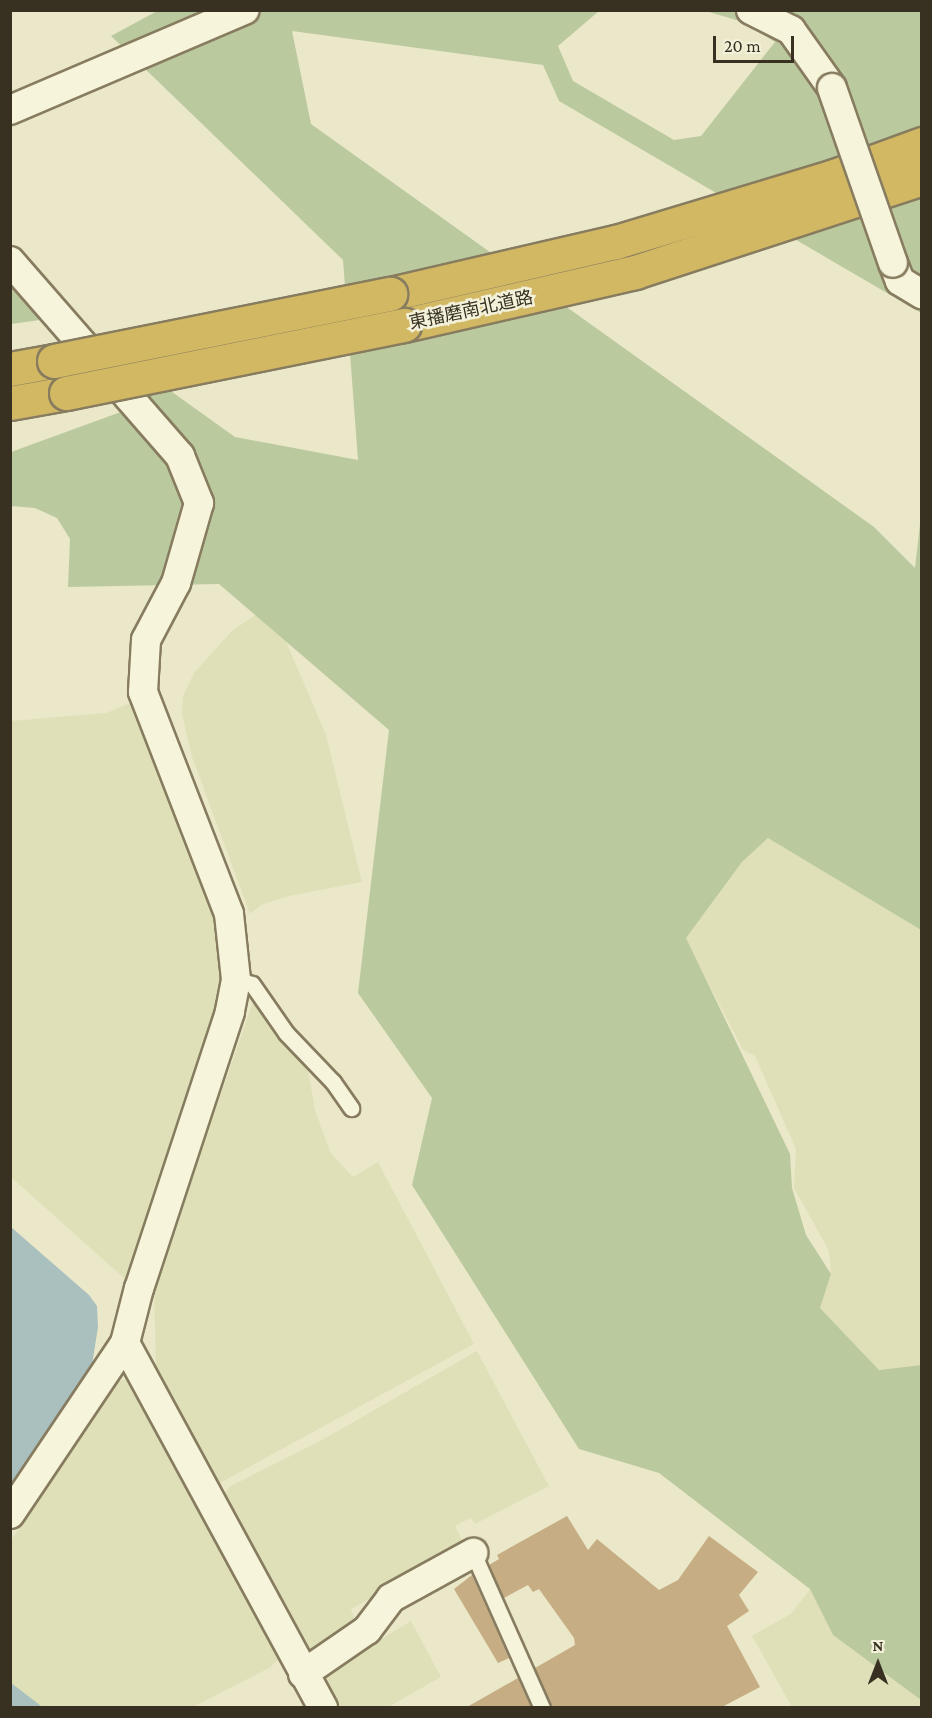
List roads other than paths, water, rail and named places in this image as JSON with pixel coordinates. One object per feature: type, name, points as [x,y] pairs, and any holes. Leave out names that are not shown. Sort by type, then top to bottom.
[{"type":"highway","name":"東播磨南北道路","points":[[10,369],[390,294],[616,242],[834,176],[921,144]]},
{"type":"highway","name":"東播磨南北道路","points":[[10,403],[404,325],[635,272],[921,178]]},
{"type":"street","points":[[10,110],[245,10]]},
{"type":"street","points":[[751,10],[791,30],[832,88],[900,281],[921,294]]},
{"type":"street","points":[[10,261],[180,456],[199,503],[176,583],[146,640],[143,692],[229,914],[236,980],[230,1012],[139,1288],[125,1343],[10,1514]]},
{"type":"street","points":[[125,1343],[303,1674],[323,1707]]},
{"type":"street","points":[[303,1674],[367,1630],[391,1598],[473,1553]]},
{"type":"lane","points":[[236,980],[252,984],[286,1033],[333,1082],[351,1108]]},
{"type":"lane","points":[[473,1553],[542,1707]]},
{"type":"water","points":[[11,1227],[89,1295],[97,1306],[98,1327],[91,1371],[11,1493]]},
{"type":"water","points":[[11,1683],[36,1702],[42,1707],[11,1707]]}]
